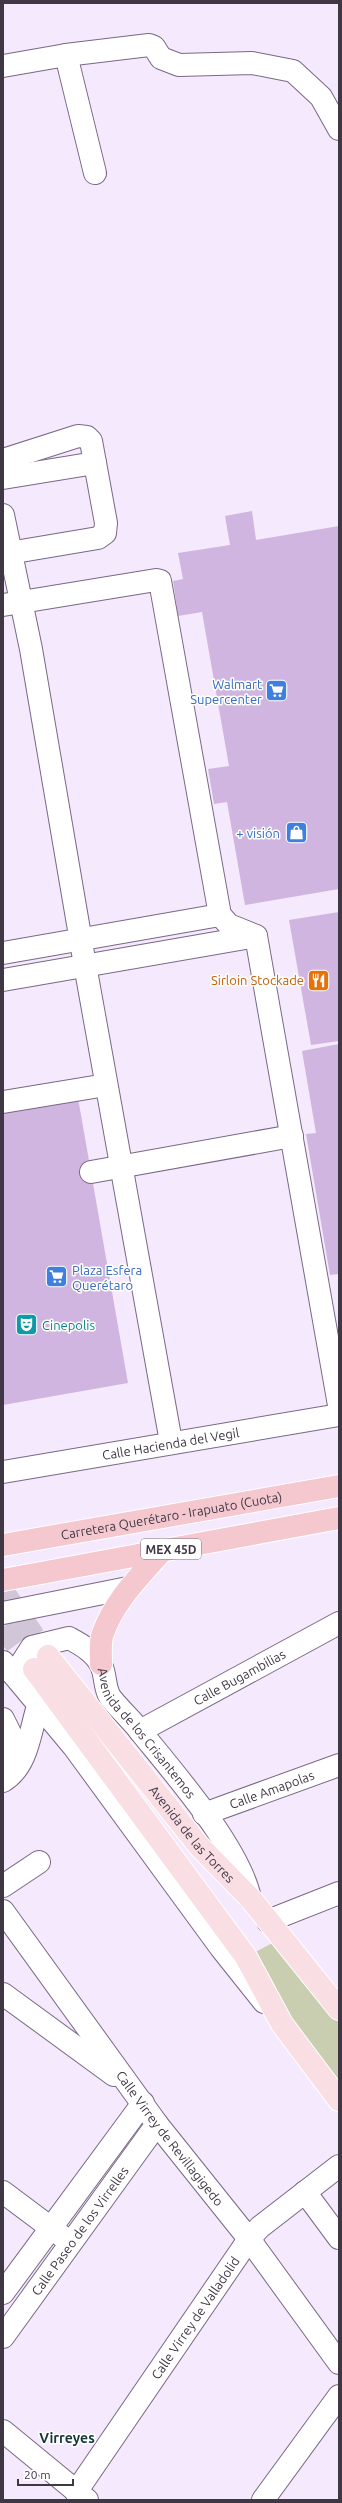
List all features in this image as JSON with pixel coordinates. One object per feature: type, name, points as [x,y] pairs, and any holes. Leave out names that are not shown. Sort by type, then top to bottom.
[{"type":"highway","name":"Carretera Querétaro - Irapuato (Cuota)","points":[[3,1545],[339,1486]]},
{"type":"highway","name":"MEX 45D","points":[[3,1580],[339,1518]]},
{"type":"highway","points":[[101,1664],[102,1637],[128,1588],[163,1550]]},
{"type":"main road","name":"Avenida de las Torres","points":[[25,1665],[250,1898],[339,2009]]},
{"type":"main road","name":"Avenida de las Torres","points":[[25,1665],[246,1957],[282,2024],[339,2100]]},
{"type":"street","points":[[3,66],[66,55],[149,45],[154,47],[161,58],[180,65],[252,63],[293,71],[321,97],[339,129]]},
{"type":"street","points":[[66,55],[95,173]]},
{"type":"street","points":[[3,460],[78,436],[87,437],[91,441],[106,523],[105,533],[98,538],[6,553]]},
{"type":"street","points":[[3,478],[95,463]]},
{"type":"street","points":[[3,515],[12,603],[31,649],[80,939],[171,1442]]},
{"type":"street","points":[[12,603],[158,580],[162,585],[167,623],[225,920]]},
{"type":"street","points":[[3,953],[80,939],[225,920],[256,936]]},
{"type":"street","points":[[3,980],[256,936]]},
{"type":"street","points":[[256,936],[292,1136],[329,1292],[339,1405]]},
{"type":"street","points":[[3,1102],[106,1085]]},
{"type":"street","points":[[91,1172],[292,1136]]},
{"type":"street","name":"Calle Hacienda del Vegil","points":[[3,1472],[171,1442],[339,1415]]},
{"type":"street","points":[[3,1613],[128,1588]]},
{"type":"street","name":"Calle Bugambilias","points":[[140,1731],[339,1623]]},
{"type":"street","name":"Avenida de los Crisantemos","points":[[25,1665],[32,1647],[69,1638],[86,1647],[101,1664],[111,1697],[140,1731],[204,1814],[236,1860],[246,1879],[250,1898]]},
{"type":"street","name":"Avenida de las Torres","points":[[25,1665],[38,1706],[74,1747],[221,1948],[282,2024]]},
{"type":"street","points":[[4,1780],[20,1764],[28,1745],[38,1706]]},
{"type":"street","points":[[3,1719],[11,1735],[12,1743],[3,1756]]},
{"type":"street","name":"Calle Amapolas","points":[[204,1814],[339,1765]]},
{"type":"street","points":[[3,1886],[39,1862]]},
{"type":"street","points":[[268,1921],[339,1893]]},
{"type":"street","name":"Calle Virrey de Revillagigedo","points":[[3,1911],[157,2124],[249,2239],[339,2363]]},
{"type":"street","points":[[3,1994],[136,2095]]},
{"type":"street","name":"Calle Paseo de los Virrelles","points":[[3,2293],[52,2229],[136,2095]]},
{"type":"street","name":"Calle Paseo de los Virrelles","points":[[3,2337],[157,2124]]},
{"type":"street","name":"Calle Virrey de Valladolid","points":[[82,2496],[249,2239],[260,2227],[339,2166]]},
{"type":"street","points":[[3,2192],[71,2242]]},
{"type":"street","points":[[305,2192],[339,2238]]},
{"type":"street","points":[[263,2500],[339,2396]]},
{"type":"street","points":[[3,2431],[82,2496]]},
{"type":"green space","points":[[282,1938],[339,2009],[339,2100],[246,1957]]},
{"type":"building","name":"Walmart Supercenter","points":[[252,511],[256,540],[339,526],[339,889],[245,905],[227,802],[214,804],[208,769],[229,766],[202,612],[178,616],[173,581],[183,579],[178,553],[230,545],[225,516]]},
{"type":"building","name":"Sirloin Stockade","points":[[339,912],[339,1041],[311,1045],[289,920]]},
{"type":"building","points":[[339,1044],[339,1274],[330,1275],[306,1134],[316,1133],[302,1051]]},
{"type":"building","name":"Plaza Esfera Querétaro","points":[[78,1098],[128,1383],[3,1405],[3,1110]]},
{"type":"tunnel","points":[[3,1591],[48,1656]]},
{"type":"tunnel","points":[[3,1627],[34,1669]]},
{"type":"place","name":"Walmart Supercenter","points":[[277,691]]},
{"type":"place","name":"+ visión","points":[[296,833]]},
{"type":"place","name":"Sirloin Stockade","points":[[319,980]]},
{"type":"place","name":"Plaza Esfera Querétaro","points":[[56,1277]]},
{"type":"place","name":"Cinepolis","points":[[27,1325]]},
{"type":"district","name":"Virreyes","points":[[67,2438]]}]
